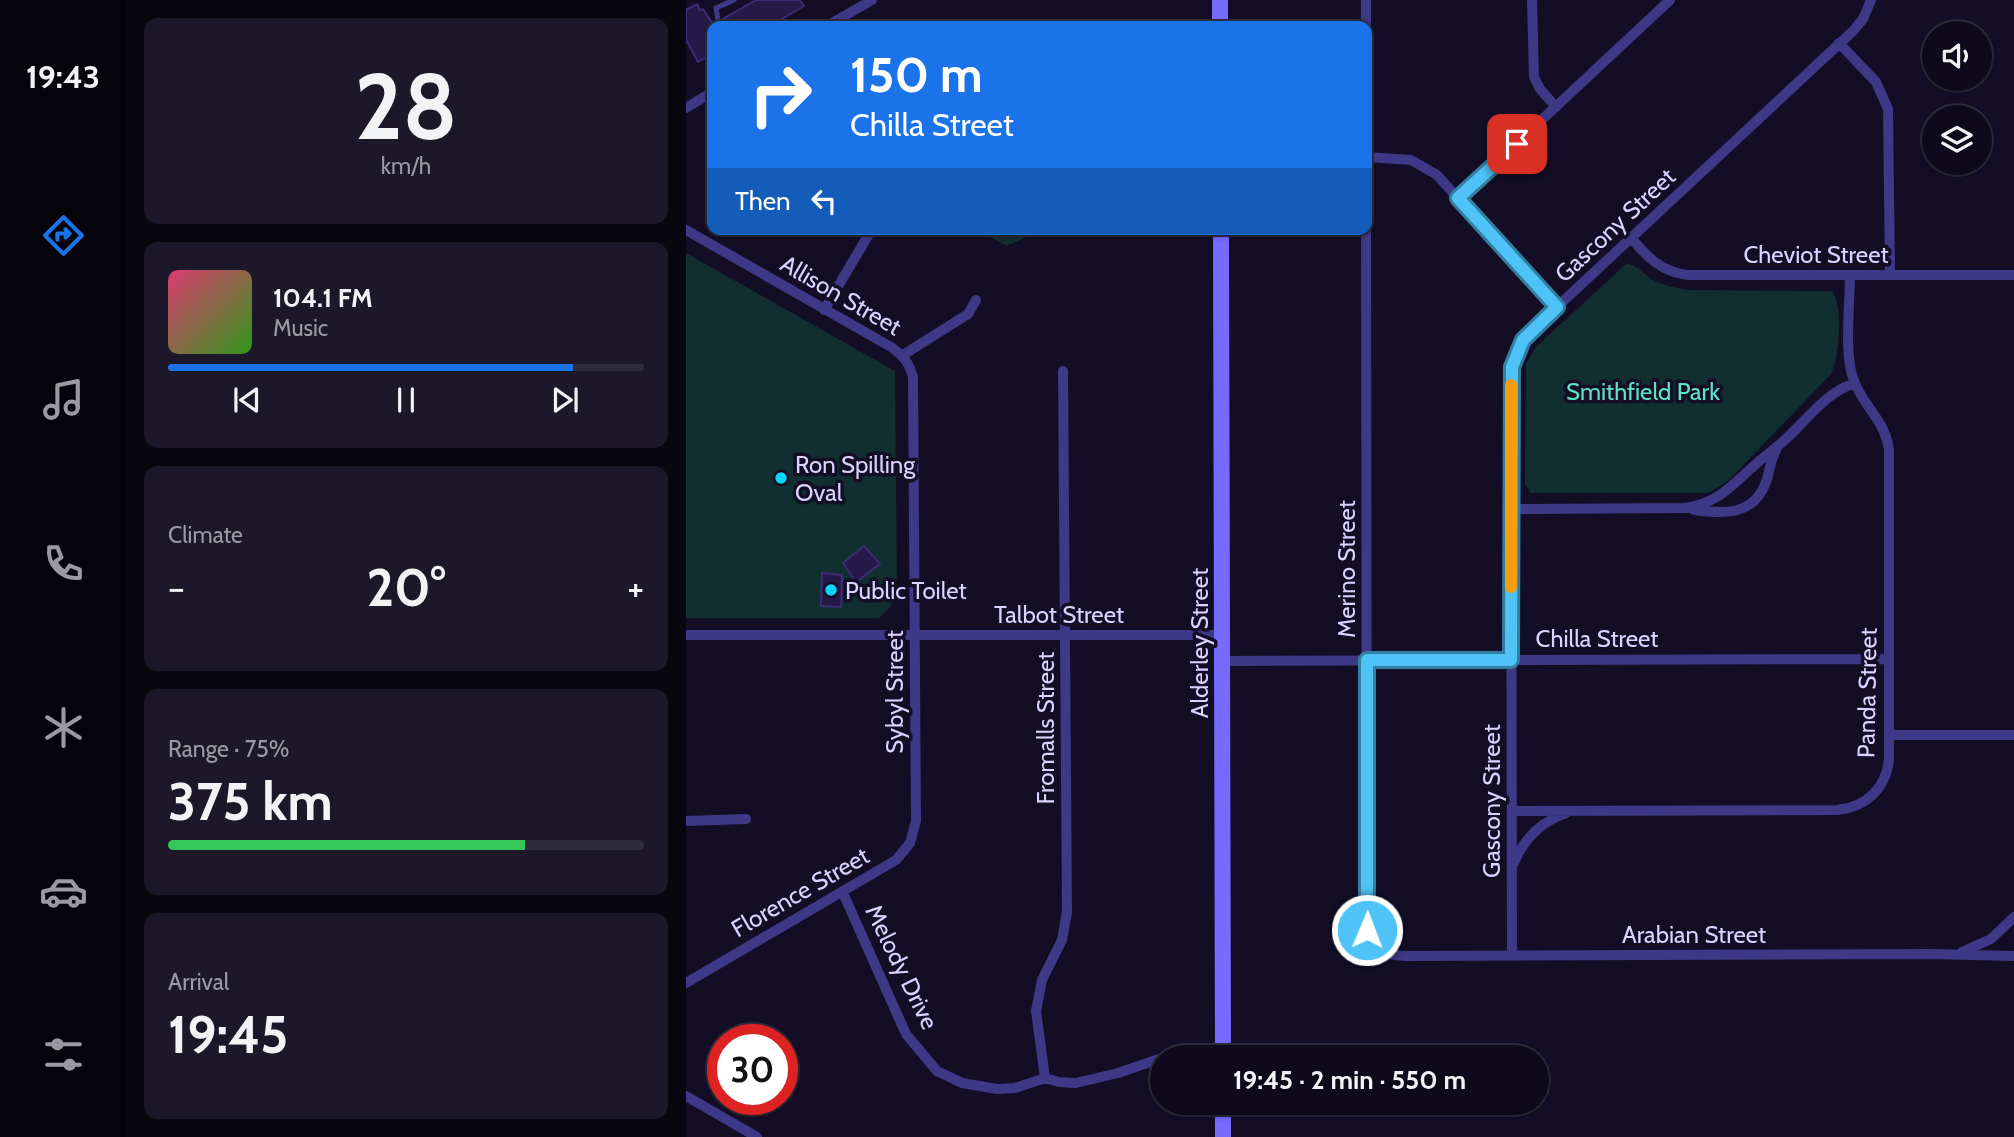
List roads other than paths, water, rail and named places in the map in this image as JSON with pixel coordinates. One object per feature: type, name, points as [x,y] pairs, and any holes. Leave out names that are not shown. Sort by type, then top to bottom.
[{"type":"street","points":[[836,21],[872,0]]},
{"type":"street","points":[[1220,0],[1220,21]]},
{"type":"street","points":[[1366,0],[1366,21]]},
{"type":"street","points":[[1532,0],[1534,76],[1540,89],[1556,107]]},
{"type":"street","points":[[1458,198],[1670,0]]},
{"type":"street","name":"Gascony Street","points":[[1512,955],[1512,367],[1523,340],[1839,43],[1863,19],[1871,0]]},
{"type":"street","points":[[1839,43],[1876,82],[1888,108],[1890,275]]},
{"type":"street","points":[[686,108],[707,95]]},
{"type":"street","points":[[1372,158],[1401,158],[1420,163],[1437,175],[1557,307]]},
{"type":"street","name":"Allison Street","points":[[686,230],[902,355]]},
{"type":"street","points":[[824,310],[868,235]]},
{"type":"street","name":"Alderley Street","points":[[1221,235],[1223,1045]]},
{"type":"street","name":"Merino Street","points":[[1366,235],[1367,930],[1370,942],[1375,948]]},
{"type":"street","name":"Cheviot Street","points":[[1632,239],[1652,261],[1677,274],[2014,275]]},
{"type":"street","name":"Panda Street","points":[[1512,811],[1846,809],[1871,797],[1882,784],[1888,768],[1889,735],[1889,450],[1883,426],[1855,383],[1850,363],[1850,275]]},
{"type":"street","points":[[902,355],[968,314],[976,300]]},
{"type":"street","name":"Sybyl Street","points":[[902,355],[910,365],[913,377],[916,821]]},
{"type":"street","name":"Fromalls Street","points":[[1045,1078],[1036,1011],[1042,980],[1062,940],[1067,912],[1063,371]]},
{"type":"street","points":[[1685,509],[1716,499],[1777,449],[1828,397],[1855,383]]},
{"type":"street","points":[[1511,509],[1685,509],[1721,514],[1745,508],[1762,492],[1777,449]]},
{"type":"street","name":"Talbot Street","points":[[686,635],[1222,635]]},
{"type":"street","name":"Chilla Street","points":[[1222,660],[1889,659]]},
{"type":"street","points":[[1889,735],[2014,735]]},
{"type":"street","points":[[1512,872],[1521,849],[1535,830],[1554,818],[1576,811]]},
{"type":"street","points":[[686,821],[746,819]]},
{"type":"street","name":"Florence Street","points":[[686,983],[897,860],[910,844],[916,821]]},
{"type":"street","name":"Melody Drive","points":[[844,893],[906,1034],[937,1072],[962,1083],[1015,1088],[1045,1078],[1076,1083],[1150,1062]]},
{"type":"street","points":[[1953,955],[1991,939],[2014,917]]},
{"type":"street","name":"Arabian Street","points":[[1375,948],[1392,955],[2014,956]]},
{"type":"street","points":[[686,1097],[757,1137]]},
{"type":"street","points":[[1223,1115],[1223,1137]]},
{"type":"lane","points":[[710,0],[716,8],[718,21]]},
{"type":"lane","points":[[716,8],[734,0]]},
{"type":"place","name":"Ron Spilling Oval","points":[[781,478]]},
{"type":"place","name":"Public Toilet","points":[[831,590]]},
{"type":"park label","name":"Smithfield Park","points":[[1643,391]]}]
